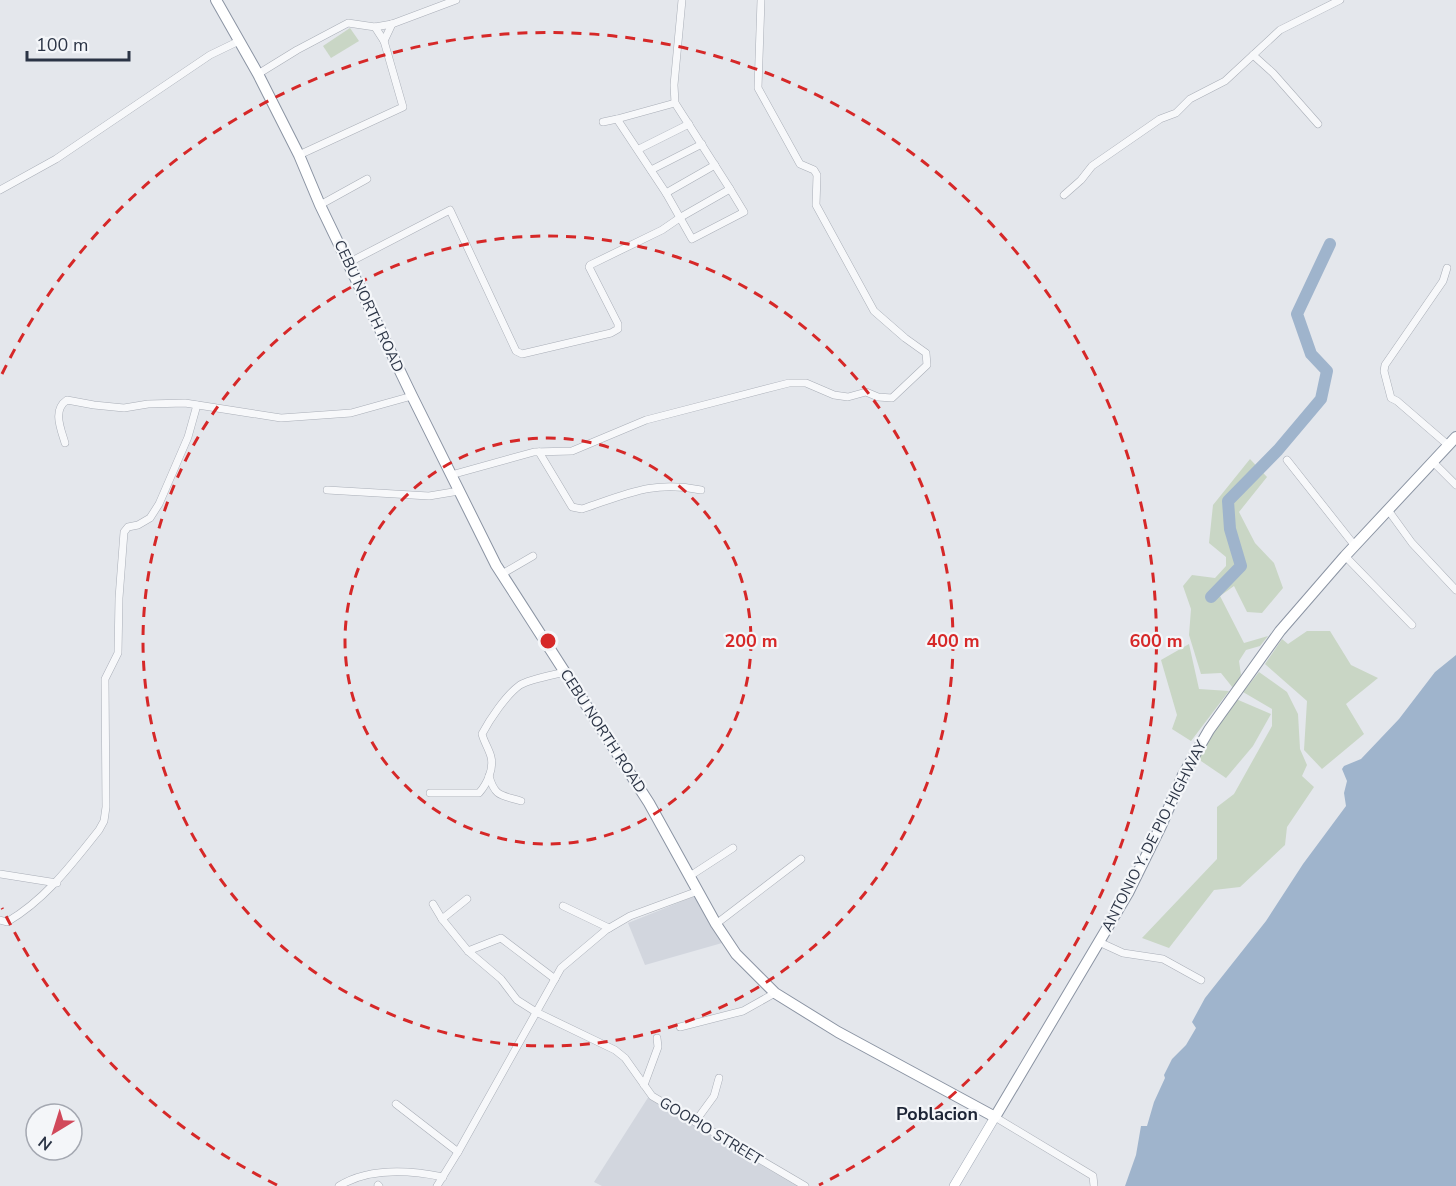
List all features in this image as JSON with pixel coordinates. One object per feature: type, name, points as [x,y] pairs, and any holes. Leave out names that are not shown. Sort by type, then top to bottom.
[{"type":"highway","name":"CEBU NORTH ROAD","points":[[216,0],[258,74],[299,155],[411,396],[502,574],[649,802],[716,924],[736,954],[775,993],[838,1032],[995,1117]]},
{"type":"highway","name":"ANTONIO Y. DE PIO HIGHWAY","points":[[995,1117],[1128,892],[1183,775],[1200,745],[1275,637],[1345,556],[1452,441]]},
{"type":"main road","points":[[954,1186],[995,1117]]},
{"type":"street","points":[[258,74],[348,23],[375,27],[392,24],[456,0]]},
{"type":"street","points":[[617,119],[639,149],[692,239],[744,212],[675,103],[674,85],[682,0]]},
{"type":"street","points":[[451,475],[539,452],[572,451],[646,420],[789,382],[806,383],[834,395],[848,397],[866,392],[878,397],[892,398],[927,365],[926,353],[874,311],[816,204],[817,175],[814,170],[801,164],[758,88],[761,0]]},
{"type":"street","points":[[1064,195],[1081,180],[1092,166],[1160,119],[1176,113],[1190,99],[1225,81],[1280,30],[1340,0]]},
{"type":"street","points":[[384,41],[392,24]]},
{"type":"street","points":[[299,155],[403,108],[384,41],[375,27]]},
{"type":"street","points":[[0,190],[56,159],[210,55],[239,40]]},
{"type":"street","points":[[1253,55],[1273,73],[1318,124]]},
{"type":"street","points":[[603,122],[675,103]]},
{"type":"street","points":[[639,149],[689,124]]},
{"type":"street","points":[[651,171],[702,144]]},
{"type":"street","points":[[666,193],[716,165]]},
{"type":"street","points":[[321,205],[366,179]]},
{"type":"street","points":[[348,263],[450,210],[511,344],[516,351],[522,354],[611,333],[618,329],[618,324],[589,267],[662,230],[730,189]]},
{"type":"street","points":[[1447,268],[1443,281],[1385,365],[1384,371],[1391,398],[1452,441]]},
{"type":"street","points":[[65,443],[59,410],[68,400],[124,408],[172,403],[197,405],[281,418],[351,412],[411,396]]},
{"type":"street","points":[[0,920],[7,922],[26,911],[57,883],[104,821],[106,807],[105,679],[118,653],[124,532],[150,518],[159,504],[188,437],[197,405]]},
{"type":"street","points":[[539,452],[572,507],[582,509],[647,487],[682,486],[701,490]]},
{"type":"street","points":[[1287,460],[1355,546]]},
{"type":"street","points":[[1433,462],[1456,485]]},
{"type":"street","points":[[327,490],[429,496],[459,491]]},
{"type":"street","points":[[1388,510],[1412,543],[1456,590]]},
{"type":"street","points":[[502,574],[533,556]]},
{"type":"street","points":[[1345,556],[1412,625]]},
{"type":"street","points":[[430,793],[478,793],[485,786],[489,776],[491,758],[482,734],[500,706],[520,685],[565,672]]},
{"type":"street","points":[[489,776],[493,790],[498,794],[521,801]]},
{"type":"street","points":[[690,876],[733,848]]},
{"type":"street","points":[[716,924],[801,859]]},
{"type":"street","points":[[0,874],[57,883]]},
{"type":"street","points":[[437,1186],[561,968],[609,928],[630,916],[698,891]]},
{"type":"street","points":[[442,919],[467,899]]},
{"type":"street","name":"GOOPIO STREET","points":[[433,904],[468,951],[501,979],[517,1000],[536,1012],[615,1050],[625,1058],[652,1096],[805,1186]]},
{"type":"street","points":[[563,906],[609,928]]},
{"type":"street","points":[[468,951],[501,938],[555,979]]},
{"type":"street","points":[[1099,942],[1123,953],[1163,959],[1202,980]]},
{"type":"street","points":[[680,1028],[743,1011],[775,993]]},
{"type":"street","points":[[644,1085],[658,1047],[657,1038]]},
{"type":"street","points":[[694,1122],[714,1096],[718,1078]]},
{"type":"street","points":[[396,1104],[458,1152]]},
{"type":"street","points":[[995,1117],[1093,1176],[1094,1186]]},
{"type":"street","points":[[339,1186],[358,1175],[413,1171],[443,1177]]},
{"type":"shaded area","points":[[695,896],[722,943],[645,965],[628,923]]},
{"type":"shaded area","points":[[649,1096],[801,1186],[602,1186],[594,1182]]},
{"type":"green space","points":[[350,28],[359,41],[331,58],[323,46]]},
{"type":"green space","points":[[1250,459],[1267,477],[1239,512],[1255,543],[1274,563],[1283,588],[1262,613],[1247,612],[1234,586],[1220,596],[1244,643],[1268,636],[1260,646],[1246,650],[1239,661],[1241,675],[1233,688],[1221,673],[1201,674],[1189,635],[1191,609],[1183,586],[1192,575],[1215,578],[1226,566],[1226,557],[1209,543],[1213,505]]},
{"type":"green space","points":[[1307,631],[1330,631],[1351,665],[1378,678],[1346,704],[1364,734],[1322,769],[1304,750],[1307,701],[1265,664],[1282,639],[1288,644]]},
{"type":"green space","points":[[1189,644],[1199,689],[1229,691],[1191,741],[1172,729],[1177,715],[1161,660]]},
{"type":"green space","points":[[1259,672],[1287,692],[1298,714],[1300,749],[1307,765],[1302,776],[1314,787],[1287,827],[1285,845],[1240,887],[1214,890],[1169,948],[1142,938],[1217,859],[1217,807],[1234,794],[1272,726],[1272,709],[1243,692]]},
{"type":"green space","points":[[1236,699],[1271,714],[1253,746],[1226,778],[1198,759]]},
{"type":"water","points":[[1456,655],[1456,1186],[1125,1186],[1136,1155],[1141,1126],[1147,1126],[1154,1102],[1165,1078],[1164,1075],[1172,1059],[1186,1045],[1196,1028],[1192,1022],[1205,998],[1266,921],[1303,864],[1346,806],[1344,793],[1347,781],[1342,769],[1361,759],[1399,719],[1435,672]]},
{"type":"waterway","points":[[1211,597],[1241,566],[1230,529],[1228,501],[1278,450],[1321,399],[1327,371],[1311,354],[1297,314],[1330,244]]},
{"type":"district","name":"Poblacion","points":[[937,1114]]}]
